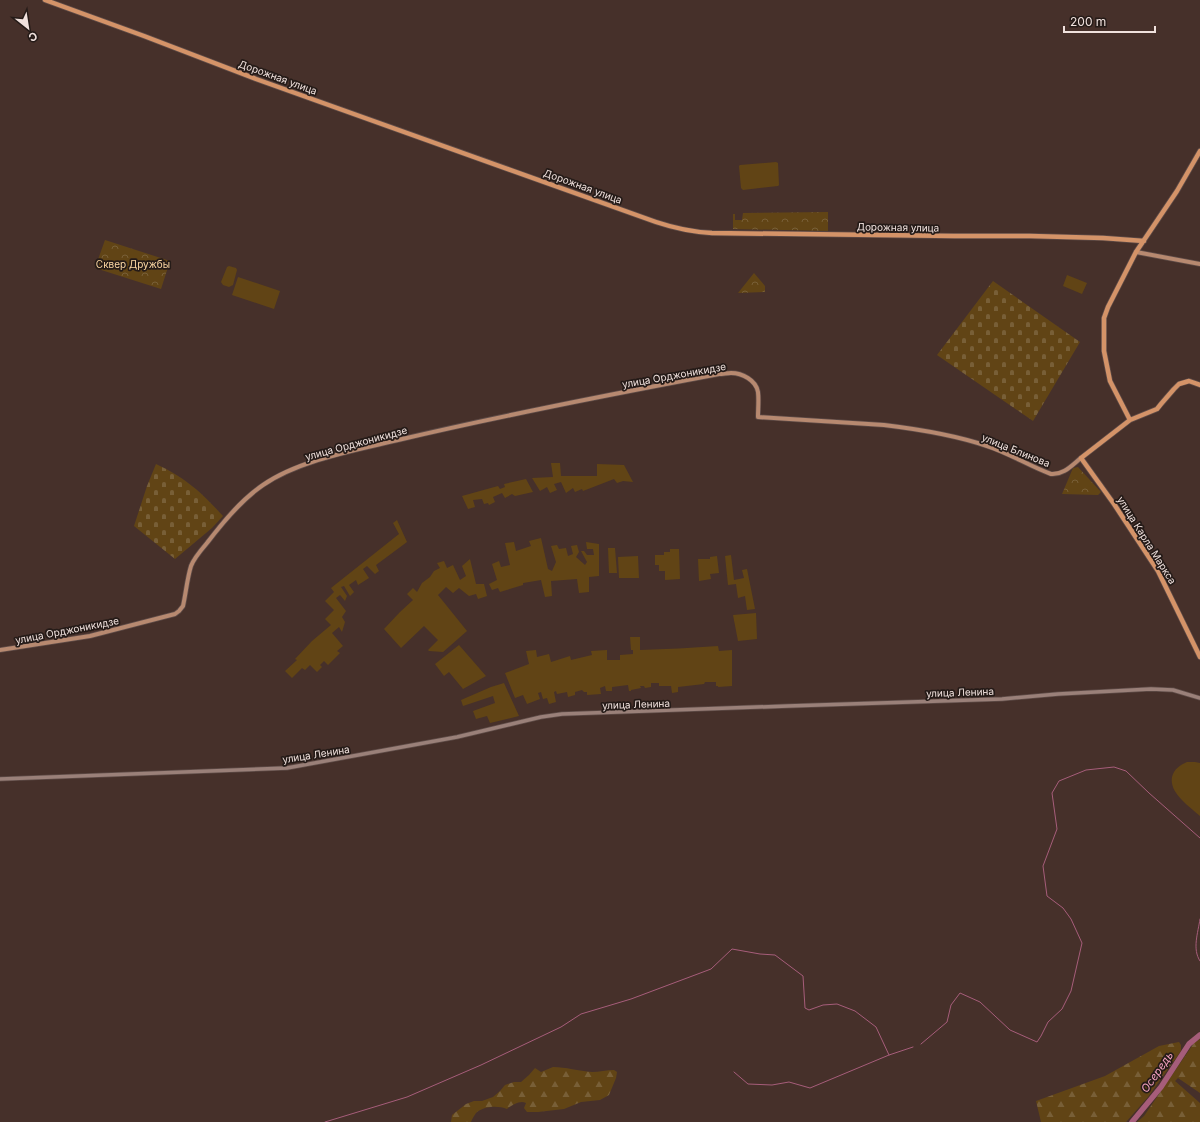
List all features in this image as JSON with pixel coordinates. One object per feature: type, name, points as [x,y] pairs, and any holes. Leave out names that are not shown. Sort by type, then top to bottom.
[{"type":"main road","name":"Дорожная улица","points":[[45,0],[355,114],[678,229],[712,233],[1037,236],[1144,241]]},
{"type":"main road","points":[[1130,420],[1110,381],[1104,351],[1104,318],[1108,306],[1136,252],[1177,191],[1200,151]]},
{"type":"main road","points":[[1136,252],[1200,264]]},
{"type":"main road","name":"улица Орджоникидзе","points":[[0,650],[90,636],[175,614],[183,606],[192,564],[224,521],[248,497],[263,485],[283,473],[303,465],[420,435],[725,373],[740,374],[754,382],[757,386],[758,417]]},
{"type":"main road","name":"улица Блинова","points":[[758,417],[884,425],[904,428],[986,446],[1052,474],[1058,474],[1082,458],[1130,420],[1156,409],[1162,404],[1174,388],[1182,382],[1189,381],[1200,385]]},
{"type":"main road","name":"улица Карла Маркса","points":[[1082,458],[1108,494],[1158,571],[1200,657]]},
{"type":"street","name":"улица Ленина","points":[[0,779],[287,768],[457,737],[541,717],[562,714],[1002,699],[1151,689],[1173,690],[1200,698]]},
{"type":"green space","points":[[778,163],[778,186],[743,190],[741,188],[740,165]]},
{"type":"green space","points":[[828,212],[828,231],[733,229],[733,214],[735,214],[735,220],[742,220],[743,213]]},
{"type":"green space","name":"Сквер Дружбы","points":[[105,240],[170,261],[161,289],[95,268]]},
{"type":"green space","points":[[229,266],[236,268],[237,270],[233,285],[229,287],[223,285],[221,282],[227,267]]},
{"type":"green space","points":[[754,273],[765,286],[765,292],[738,293]]},
{"type":"green space","points":[[1067,275],[1087,283],[1082,294],[1063,286]]},
{"type":"green space","points":[[238,277],[280,291],[274,309],[232,295]]},
{"type":"green space","points":[[993,281],[1080,342],[1033,421],[937,355]]},
{"type":"green space","points":[[551,463],[560,463],[561,476],[597,476],[597,464],[624,465],[633,482],[623,481],[617,483],[614,479],[583,491],[582,489],[575,492],[573,488],[566,493],[561,482],[554,484],[557,490],[550,493],[547,487],[540,491],[532,478],[553,477]]},
{"type":"green space","points":[[156,464],[185,480],[223,516],[212,528],[175,559],[134,526]]},
{"type":"green space","points":[[1078,467],[1101,492],[1098,495],[1062,494],[1073,468]]},
{"type":"green space","points":[[526,479],[533,492],[515,496],[512,494],[505,498],[502,493],[493,497],[495,502],[489,505],[488,503],[484,504],[482,499],[473,500],[475,507],[468,509],[462,496],[498,486],[500,489],[505,487],[504,484]]},
{"type":"green space","points":[[397,520],[407,542],[376,565],[379,571],[375,574],[367,566],[363,569],[369,578],[358,585],[356,580],[349,585],[354,592],[350,596],[344,586],[341,587],[347,596],[345,601],[340,595],[336,598],[346,611],[342,617],[345,622],[342,632],[339,627],[332,633],[343,646],[337,651],[340,653],[328,665],[324,661],[320,665],[322,667],[317,672],[310,665],[305,670],[302,668],[292,678],[285,671],[297,660],[295,659],[312,641],[331,625],[325,619],[334,610],[325,601],[334,592],[331,588],[399,534],[393,523]]},
{"type":"green space","points":[[541,538],[548,569],[552,571],[556,562],[551,546],[557,545],[559,549],[566,548],[568,556],[573,554],[571,546],[577,545],[579,552],[576,557],[585,565],[587,562],[581,551],[584,551],[587,555],[594,555],[593,549],[587,549],[586,542],[599,544],[599,576],[589,577],[589,592],[579,593],[577,579],[551,581],[552,596],[545,597],[541,580],[523,583],[523,585],[500,592],[498,588],[492,590],[489,584],[497,580],[492,564],[499,561],[501,567],[510,565],[505,543],[514,542],[516,551],[531,546],[529,541]]},
{"type":"green space","points":[[608,548],[615,548],[617,573],[609,573]]},
{"type":"green space","points":[[670,549],[679,549],[680,579],[665,580],[665,571],[659,571],[659,565],[655,565],[655,555],[664,555],[664,552],[670,552]]},
{"type":"green space","points":[[731,555],[734,580],[744,578],[742,570],[747,569],[755,609],[747,610],[745,596],[738,598],[736,584],[728,585],[725,556]]},
{"type":"green space","points":[[638,556],[639,578],[619,578],[618,557]]},
{"type":"green space","points":[[717,556],[719,573],[710,574],[711,579],[699,581],[698,559],[710,559],[710,557]]},
{"type":"green space","points":[[470,559],[476,584],[484,584],[487,596],[478,599],[476,594],[469,596],[459,588],[453,593],[446,587],[438,595],[467,631],[443,652],[429,651],[428,650],[438,640],[424,626],[401,648],[384,629],[413,600],[407,594],[413,588],[417,592],[422,583],[430,577],[434,571],[440,568],[437,563],[444,561],[447,568],[453,565],[460,580],[466,576],[462,566]]},
{"type":"green space","points":[[756,613],[757,639],[738,641],[733,615]]},
{"type":"green space","points":[[630,637],[640,637],[640,650],[718,646],[719,651],[732,650],[732,686],[718,687],[716,686],[716,682],[705,682],[704,684],[678,687],[678,692],[672,693],[671,686],[659,686],[659,683],[651,683],[651,687],[645,688],[644,686],[640,686],[641,688],[631,691],[629,691],[628,685],[612,687],[612,691],[606,691],[605,686],[600,688],[601,694],[587,695],[587,692],[582,690],[575,692],[575,695],[568,697],[567,692],[557,694],[556,691],[554,692],[556,702],[549,704],[547,698],[543,699],[541,692],[538,693],[540,699],[527,704],[523,695],[515,698],[505,673],[529,664],[526,651],[536,650],[537,657],[549,654],[551,662],[570,656],[571,660],[592,655],[591,651],[607,650],[607,660],[620,660],[620,655],[633,654],[633,650],[631,650]]},
{"type":"green space","points":[[459,645],[486,676],[463,689],[449,672],[444,676],[435,664]]},
{"type":"green space","points":[[504,683],[519,716],[490,723],[487,716],[476,719],[473,711],[495,703],[493,696],[463,706],[461,700]]},
{"type":"green space","points":[[1187,762],[1200,763],[1200,816],[1181,799],[1172,783],[1174,772]]},
{"type":"green space","points":[[1200,1039],[1200,1093],[1178,1078],[1175,1081],[1200,1103],[1200,1122],[1137,1122],[1144,1116],[1194,1043]]},
{"type":"green space","points":[[1179,1042],[1181,1045],[1181,1051],[1148,1097],[1126,1122],[1041,1122],[1036,1101],[1105,1076],[1159,1046]]},
{"type":"green space","points":[[553,1067],[592,1072],[614,1070],[617,1072],[609,1095],[600,1100],[581,1102],[564,1109],[538,1112],[527,1112],[524,1108],[526,1103],[521,1102],[507,1109],[495,1107],[483,1109],[476,1113],[471,1122],[451,1122],[452,1115],[466,1104],[493,1097],[505,1085],[514,1082],[521,1082],[535,1068],[541,1072]]},
{"type":"waterway","points":[[921,1044],[947,1022],[951,1005],[960,993],[980,1002],[1010,1030],[1037,1042],[1048,1022],[1062,1009],[1071,991],[1082,943],[1071,919],[1063,908],[1047,896],[1043,866],[1057,829],[1052,793],[1059,781],[1086,770],[1114,767],[1126,771],[1200,838]]},
{"type":"waterway","points":[[1200,919],[1196,946],[1196,951],[1200,961]]},
{"type":"waterway","points":[[325,1122],[407,1097],[481,1065],[561,1027],[581,1014],[631,999],[711,969],[732,949],[775,955],[803,976],[805,1008],[809,1010],[823,1005],[837,1004],[855,1011],[876,1027],[889,1055]]},
{"type":"waterway","name":"Осередь","points":[[1132,1122],[1161,1087],[1189,1044],[1200,1035]]},
{"type":"waterway","points":[[734,1072],[748,1084],[772,1085],[789,1082],[810,1088],[889,1055],[913,1047]]}]
